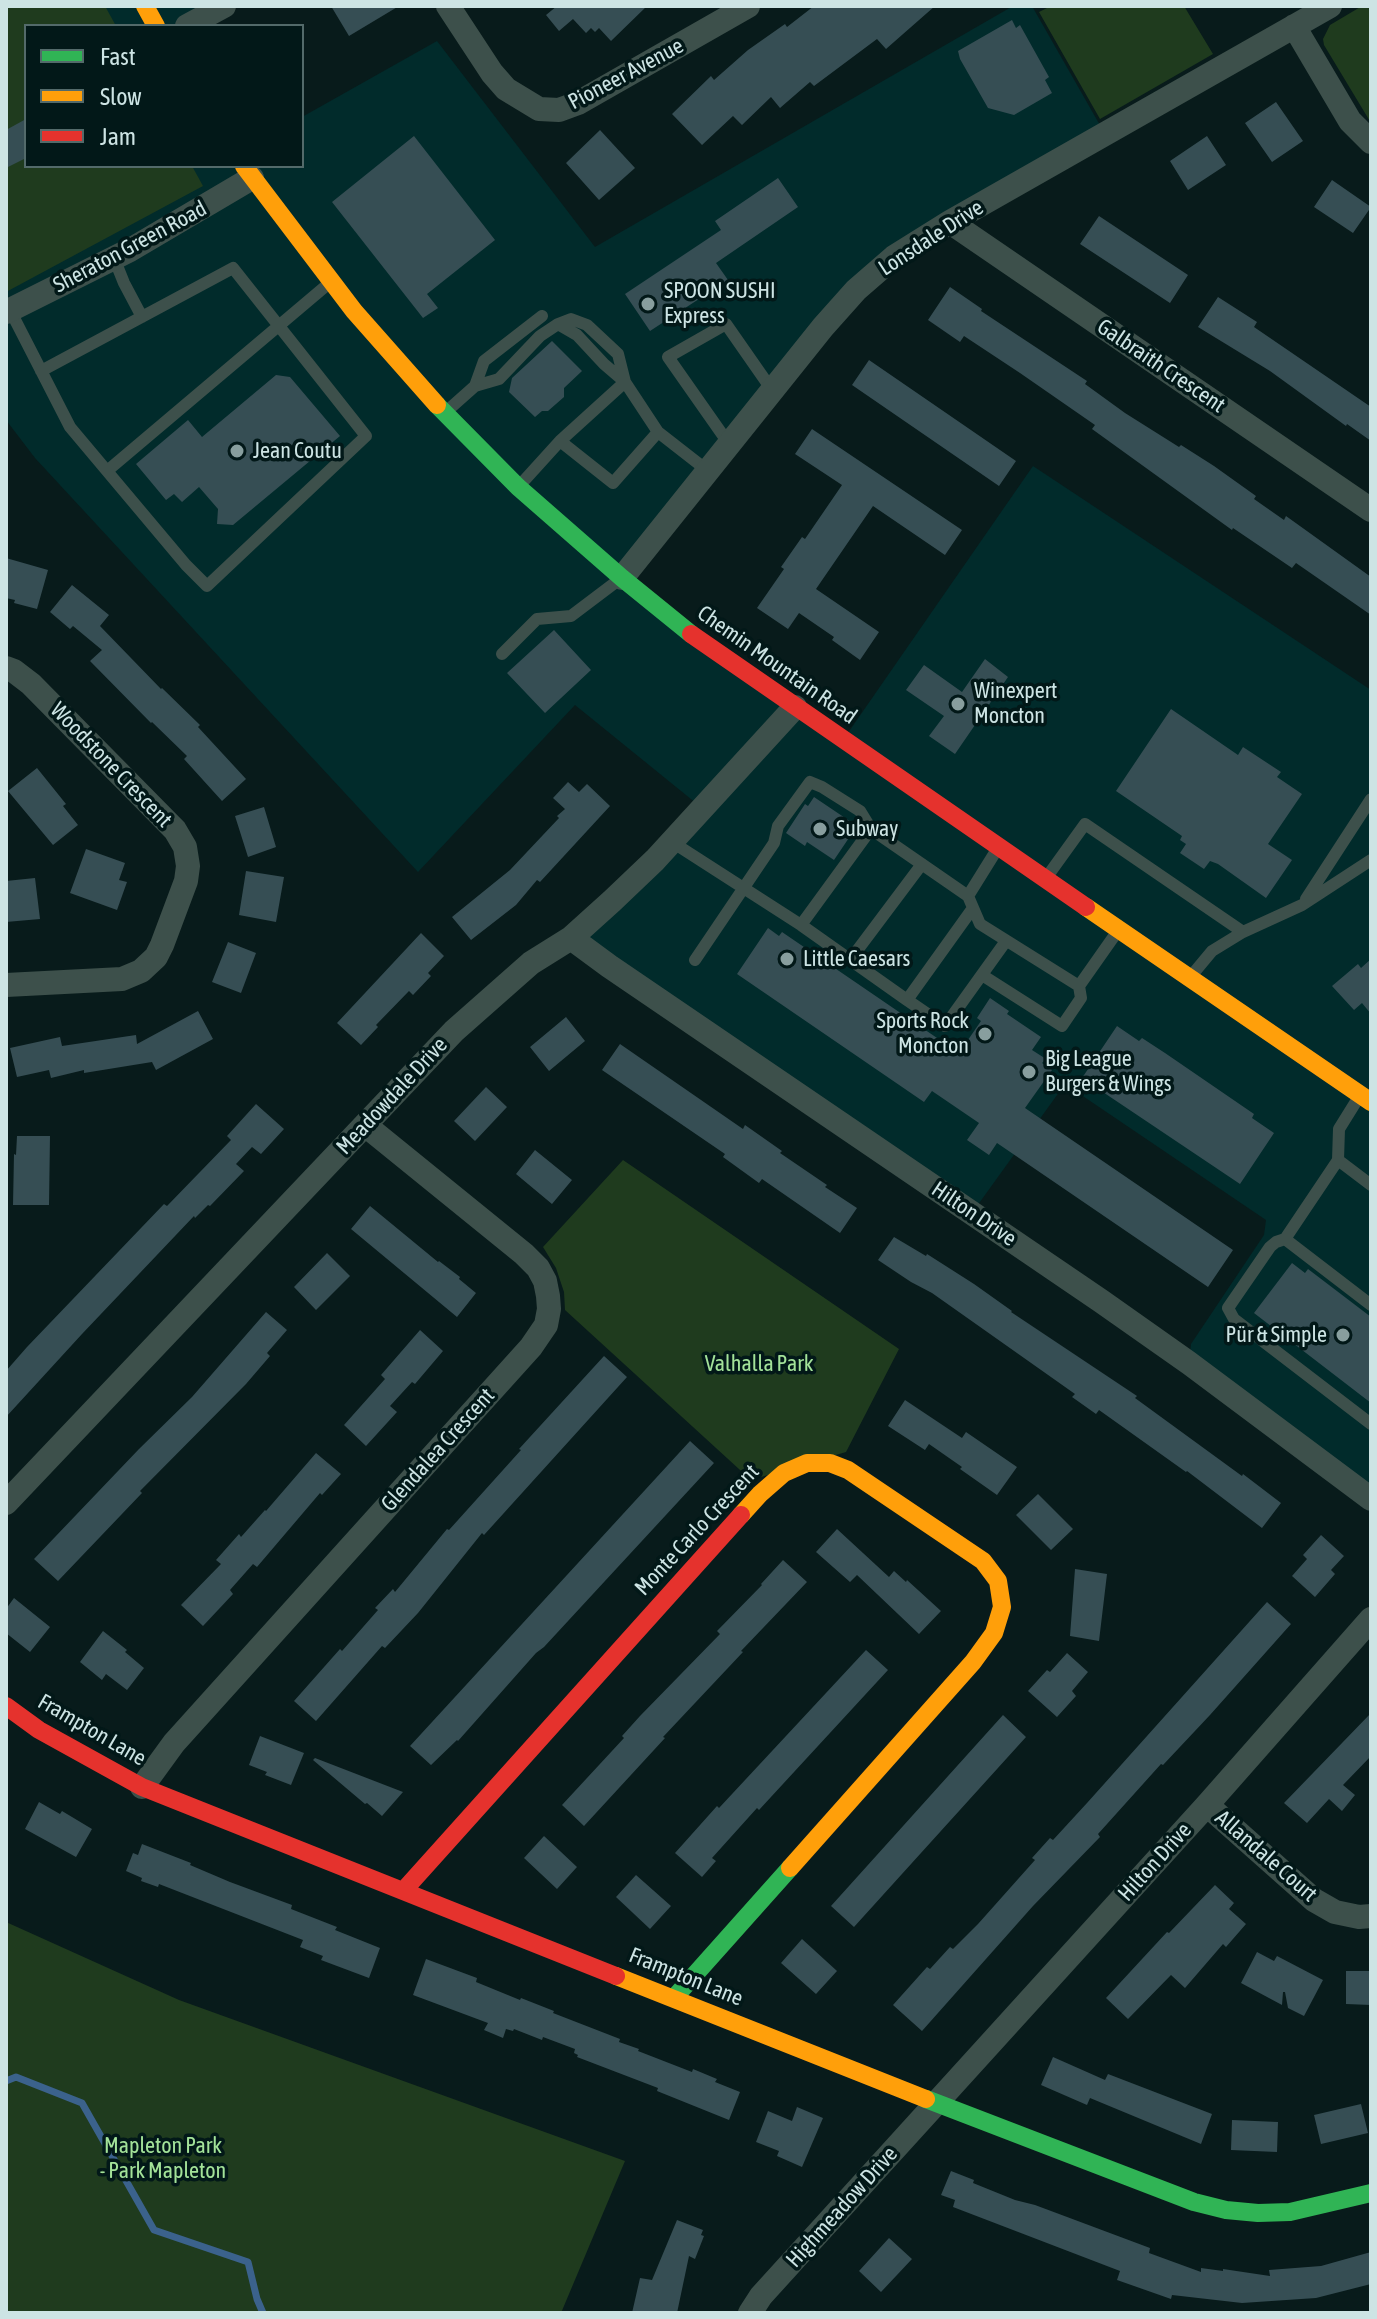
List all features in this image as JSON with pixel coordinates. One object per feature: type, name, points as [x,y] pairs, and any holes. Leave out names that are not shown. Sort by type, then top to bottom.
[{"type":"street","points":[[145,6],[155,24]]},
{"type":"street","points":[[191,24],[224,6]]},
{"type":"street","name":"Pioneer Avenue","points":[[448,6],[506,89],[539,109],[559,110],[578,103],[748,6]]},
{"type":"street","name":"Lonsdale Drive","points":[[622,578],[823,327],[856,290],[894,257],[1330,6]]},
{"type":"street","points":[[1294,26],[1350,121],[1371,142]]},
{"type":"street","name":"Sheraton Green Road","points":[[8,311],[114,258],[248,172]]},
{"type":"street","name":"Chemin Mountain Road","points":[[248,172],[354,311],[444,413],[518,487],[622,578],[696,638],[1366,1099]]},
{"type":"street","name":"Galbraith Crescent","points":[[950,222],[1371,510]]},
{"type":"street","name":"Woodstone Crescent","points":[[6,668],[31,684],[175,830],[185,847],[188,866],[186,881],[162,945],[156,957],[141,971],[122,979],[6,985]]},
{"type":"street","name":"Meadowdale Drive","points":[[6,1503],[454,1031],[531,963],[571,938],[623,891],[795,707]]},
{"type":"street","name":"Hilton Drive","points":[[571,938],[1114,1310],[1371,1499]]},
{"type":"street","name":"Glendalea Crescent","points":[[142,1787],[174,1743],[531,1347],[546,1325],[548,1296],[538,1268],[365,1125]]},
{"type":"street","name":"Monte Carlo Crescent","points":[[404,1890],[760,1494],[784,1473],[807,1463],[830,1463],[848,1470],[983,1561],[998,1581],[1002,1607],[994,1633],[973,1662],[674,1998]]},
{"type":"street","name":"Hilton Drive","points":[[936,2103],[1371,1619]]},
{"type":"street","name":"Frampton Lane","points":[[6,1706],[39,1730],[142,1787],[936,2103],[1194,2202],[1226,2210],[1290,2212],[1371,2193]]},
{"type":"street","name":"Allandale Court","points":[[1207,1805],[1314,1900],[1335,1912],[1371,1916]]},
{"type":"street","name":"Highmeadow Drive","points":[[750,2313],[761,2296],[936,2103]]},
{"type":"lane","points":[[114,258],[142,317]]},
{"type":"lane","points":[[8,311],[70,427],[207,586],[366,436],[233,268],[41,371]]},
{"type":"lane","points":[[107,471],[331,282]]},
{"type":"lane","points":[[475,386],[484,361],[542,316]]},
{"type":"lane","points":[[444,413],[475,386],[499,379],[540,336],[571,319],[587,325],[618,354],[625,382],[658,432],[708,471]]},
{"type":"lane","points":[[729,444],[668,357],[726,324],[772,390]]},
{"type":"lane","points":[[518,487],[560,441],[625,382]]},
{"type":"lane","points":[[560,441],[613,483],[658,432]]},
{"type":"lane","points":[[502,654],[537,619],[571,616],[622,578]]},
{"type":"lane","points":[[695,960],[774,843],[778,826],[810,782],[860,811],[871,829],[970,902],[980,924],[1079,986]]},
{"type":"lane","points":[[1302,905],[1371,799]]},
{"type":"lane","points":[[1044,879],[1085,824],[1243,932]]},
{"type":"lane","points":[[801,925],[871,829]]},
{"type":"lane","points":[[672,842],[801,925],[945,1026],[1006,941]]},
{"type":"lane","points":[[907,1000],[970,902],[998,848]]},
{"type":"lane","points":[[1190,978],[1212,951],[1243,932],[1302,905],[1371,860]]},
{"type":"lane","points":[[850,960],[922,864]]},
{"type":"lane","points":[[982,975],[1062,1026],[1081,998],[1079,986],[1119,929]]},
{"type":"lane","points":[[1366,1099],[1339,1129],[1338,1160],[1285,1239],[1270,1247],[1229,1304],[1229,1313],[1371,1424]]},
{"type":"lane","points":[[1338,1160],[1371,1185]]},
{"type":"lane","points":[[1285,1239],[1371,1305]]},
{"type":"shaded area","points":[[6,6],[224,6],[191,24],[24,24],[24,168],[304,168],[304,116],[437,41],[595,247],[1013,6],[1032,6],[1105,134],[894,257],[622,578],[843,740],[1033,466],[1371,690],[1371,1499],[1189,1363],[1191,1344],[1264,1235],[1266,1220],[1065,1084],[972,1213],[571,938],[702,808],[575,705],[418,872],[35,458],[6,420]]},
{"type":"green space","points":[[6,6],[105,6],[115,24],[24,24],[24,168],[193,168],[203,186],[6,292]]},
{"type":"green space","points":[[1051,6],[1184,6],[1213,54],[1100,119],[1039,12]]},
{"type":"green space","points":[[1362,6],[1371,6],[1371,123],[1323,39],[1330,25]]},
{"type":"green space","name":"Valhalla Park","points":[[623,1160],[899,1349],[846,1452],[751,1480],[565,1310],[564,1292],[556,1268],[543,1247]]},
{"type":"green space","name":"Mapleton Park - Park Mapleton","points":[[6,1922],[179,2000],[625,2161],[561,2313],[6,2313]]},
{"type":"building","points":[[331,6],[399,6],[349,36]]},
{"type":"building","points":[[557,6],[647,6],[611,41],[599,28],[595,32],[591,28],[586,33],[573,19],[559,31],[546,15]]},
{"type":"building","points":[[814,6],[935,6],[886,49],[877,39],[814,86],[810,82],[780,108],[771,97],[742,125],[733,116],[702,145],[672,114],[711,76],[714,80],[748,50],[785,24],[787,27]]},
{"type":"building","points":[[1012,20],[1016,28],[1020,25],[1049,77],[1045,80],[1052,93],[1014,115],[988,108],[958,51]]},
{"type":"building","points":[[1276,102],[1303,141],[1272,162],[1245,123]]},
{"type":"building","points":[[24,120],[24,159],[6,168],[6,130]]},
{"type":"building","points":[[600,130],[635,168],[599,200],[566,163]]},
{"type":"building","points":[[414,136],[495,240],[427,294],[438,308],[423,318],[332,202]]},
{"type":"building","points":[[1207,136],[1226,165],[1188,190],[1170,161]]},
{"type":"building","points":[[778,178],[798,207],[716,263],[728,280],[650,331],[625,294],[721,230],[715,221]]},
{"type":"building","points":[[1332,180],[1371,207],[1353,233],[1314,207]]},
{"type":"building","points":[[1099,216],[1188,275],[1170,303],[1080,244]]},
{"type":"building","points":[[950,287],[1087,381],[1085,384],[1125,413],[1214,466],[1256,496],[1254,499],[1284,520],[1286,516],[1371,577],[1371,615],[1296,563],[1292,568],[1232,530],[1092,429],[1095,425],[1020,373],[964,336],[960,342],[928,320]]},
{"type":"building","points":[[1218,297],[1257,322],[1254,327],[1371,407],[1371,441],[1270,371],[1198,327]]},
{"type":"building","points":[[552,341],[582,371],[564,388],[564,397],[548,411],[542,411],[535,417],[509,392],[512,378]]},
{"type":"building","points":[[869,360],[1016,461],[999,486],[852,385]]},
{"type":"building","name":"Jean Coutu","points":[[276,375],[290,377],[340,436],[233,525],[217,524],[218,509],[199,487],[182,502],[174,494],[166,500],[136,464],[188,420],[202,437]]},
{"type":"building","points":[[812,429],[962,530],[945,555],[873,506],[816,589],[879,632],[860,660],[799,613],[788,629],[757,608],[784,569],[781,567],[802,537],[805,539],[842,485],[795,454]]},
{"type":"building","points":[[6,558],[48,570],[37,609],[6,598]]},
{"type":"building","points":[[72,585],[109,615],[100,626],[200,725],[198,727],[246,779],[222,801],[184,759],[187,756],[90,661],[102,650],[50,612]]},
{"type":"building","points":[[554,630],[591,670],[545,713],[507,673]]},
{"type":"building","name":"Winexpert Moncton","points":[[985,659],[1008,677],[955,754],[929,736],[944,716],[906,690],[924,665],[962,692]]},
{"type":"building","points":[[1171,709],[1238,755],[1243,747],[1281,772],[1277,777],[1302,794],[1268,844],[1292,860],[1266,898],[1218,864],[1210,861],[1204,869],[1180,853],[1186,844],[1180,840],[1182,836],[1116,791]]},
{"type":"building","points":[[37,768],[66,804],[63,806],[78,825],[53,845],[8,791]]},
{"type":"building","points":[[568,782],[579,792],[587,784],[610,806],[540,882],[537,880],[516,905],[471,940],[452,917],[510,870],[559,818],[557,816],[565,809],[553,798]]},
{"type":"building","name":"Subway","points":[[814,797],[857,826],[834,860],[807,842],[805,846],[786,833],[805,804],[808,806]]},
{"type":"building","points":[[264,807],[276,847],[248,857],[235,816]]},
{"type":"building","points":[[86,849],[125,863],[119,880],[127,882],[117,910],[70,893]]},
{"type":"building","points":[[246,871],[284,877],[276,922],[239,915]]},
{"type":"building","points":[[35,878],[40,919],[6,922],[6,881]]},
{"type":"building","points":[[768,928],[779,936],[782,932],[959,1053],[981,1021],[977,1018],[990,998],[1041,1037],[1032,1050],[1046,1059],[1042,1063],[1052,1070],[1025,1108],[1233,1250],[1208,1287],[997,1143],[989,1155],[967,1140],[979,1123],[932,1091],[924,1102],[737,974]]},
{"type":"building","points":[[421,933],[444,956],[428,973],[431,976],[413,995],[409,991],[361,1045],[337,1023]]},
{"type":"building","points":[[228,942],[256,953],[241,993],[212,982]]},
{"type":"building","points":[[1371,959],[1371,1014],[1362,1003],[1354,1010],[1332,986],[1358,964],[1361,968]]},
{"type":"building","points":[[198,1011],[213,1039],[156,1070],[152,1062],[84,1073],[84,1070],[51,1078],[49,1070],[17,1077],[10,1048],[60,1037],[62,1046],[136,1035],[137,1044]]},
{"type":"building","points":[[566,1017],[585,1041],[549,1071],[530,1047]]},
{"type":"building","points":[[1117,1026],[1165,1053],[1254,1114],[1252,1118],[1274,1133],[1240,1184],[1082,1078]]},
{"type":"building","points":[[620,1044],[743,1129],[745,1125],[857,1208],[840,1233],[762,1179],[759,1183],[723,1157],[725,1154],[602,1070]]},
{"type":"building","points":[[486,1087],[507,1107],[475,1141],[454,1121]]},
{"type":"building","points":[[256,1104],[284,1129],[261,1154],[252,1147],[236,1164],[244,1171],[210,1206],[194,1216],[6,1417],[6,1371],[164,1204],[167,1206],[231,1140],[227,1136]]},
{"type":"building","points":[[17,1136],[50,1136],[49,1205],[13,1205]]},
{"type":"building","points":[[535,1150],[572,1180],[552,1204],[516,1174]]},
{"type":"building","points":[[370,1206],[476,1293],[457,1317],[351,1229]]},
{"type":"building","points":[[894,1237],[974,1284],[1137,1396],[1135,1398],[1281,1503],[1262,1528],[1099,1410],[1096,1414],[1072,1397],[1075,1394],[932,1293],[878,1260]]},
{"type":"building","points":[[327,1253],[350,1276],[316,1310],[294,1287]]},
{"type":"building","points":[[1292,1263],[1305,1273],[1308,1269],[1371,1317],[1371,1403],[1254,1313]]},
{"type":"building","points":[[266,1312],[287,1330],[267,1353],[270,1356],[58,1581],[34,1559],[192,1397]]},
{"type":"building","points":[[420,1330],[443,1351],[415,1384],[412,1382],[390,1406],[397,1412],[366,1446],[344,1425],[385,1379],[381,1375]]},
{"type":"building","points":[[604,1356],[627,1377],[484,1535],[482,1533],[418,1613],[385,1648],[382,1646],[316,1721],[294,1701]]},
{"type":"building","points":[[905,1400],[962,1438],[966,1432],[1017,1467],[997,1495],[929,1444],[925,1450],[888,1426]]},
{"type":"building","points":[[690,1441],[714,1463],[458,1741],[431,1765],[410,1746]]},
{"type":"building","points":[[316,1453],[341,1474],[322,1495],[320,1493],[257,1567],[253,1564],[230,1590],[233,1594],[203,1626],[181,1605],[221,1564],[216,1560],[239,1534],[241,1537],[266,1511]]},
{"type":"building","points":[[1038,1494],[1073,1529],[1051,1550],[1016,1515]]},
{"type":"building","points":[[837,1529],[889,1577],[894,1571],[941,1611],[919,1634],[857,1575],[850,1582],[816,1552]]},
{"type":"building","points":[[1321,1535],[1344,1556],[1331,1570],[1335,1574],[1315,1597],[1292,1576],[1307,1559],[1303,1555]]},
{"type":"building","points":[[783,1560],[807,1582],[584,1826],[562,1805],[624,1738],[622,1736],[640,1716],[720,1634],[717,1631]]},
{"type":"building","points":[[1075,1569],[1107,1574],[1099,1641],[1070,1636]]},
{"type":"building","points":[[14,1598],[50,1627],[30,1652],[6,1633],[6,1609]]},
{"type":"building","points":[[1267,1602],[1291,1624],[922,2031],[893,2005],[927,1967],[930,1969],[978,1924],[1035,1860],[1032,1858],[1087,1803]]},
{"type":"building","points":[[103,1631],[144,1668],[127,1690],[106,1674],[102,1680],[80,1662]]},
{"type":"building","points":[[866,1650],[888,1670],[712,1858],[716,1861],[702,1877],[675,1853]]},
{"type":"building","points":[[1067,1653],[1088,1672],[1072,1691],[1076,1696],[1057,1717],[1028,1691]]},
{"type":"building","points":[[1371,1713],[1371,1756],[1343,1785],[1355,1795],[1342,1811],[1329,1799],[1307,1823],[1284,1803]]},
{"type":"building","points":[[1003,1715],[1026,1737],[854,1927],[831,1906]]},
{"type":"building","points":[[260,1736],[304,1753],[291,1785],[249,1765]]},
{"type":"building","points":[[315,1758],[403,1792],[382,1816],[313,1760]]},
{"type":"building","points":[[39,1802],[60,1814],[62,1811],[92,1829],[76,1857],[25,1829]]},
{"type":"building","points":[[544,1836],[577,1867],[557,1889],[524,1858]]},
{"type":"building","points":[[142,1844],[292,1905],[291,1909],[380,1948],[369,1978],[321,1960],[323,1956],[300,1947],[303,1940],[159,1884],[158,1887],[141,1881],[142,1878],[126,1871],[133,1853],[138,1855]]},
{"type":"building","points":[[636,1875],[671,1906],[650,1929],[616,1897]]},
{"type":"building","points":[[1215,1885],[1234,1903],[1229,1909],[1246,1924],[1226,1947],[1223,1944],[1185,1988],[1171,1975],[1128,2019],[1106,1998]]},
{"type":"building","points":[[802,1939],[837,1971],[816,1994],[781,1963]]},
{"type":"building","points":[[1257,1952],[1274,1961],[1277,1956],[1323,1980],[1304,2016],[1288,2008],[1285,1992],[1282,2005],[1241,1983]]},
{"type":"building","points":[[426,1959],[620,2039],[619,2042],[638,2051],[717,2079],[715,2082],[740,2092],[729,2120],[577,2057],[575,2049],[514,2029],[506,2029],[503,2038],[484,2030],[488,2023],[413,1995]]},
{"type":"building","points":[[1346,1971],[1370,1971],[1371,2005],[1346,2004]]},
{"type":"building","points":[[1053,2057],[1105,2080],[1108,2074],[1212,2114],[1201,2144],[1090,2098],[1087,2105],[1041,2085]]},
{"type":"building","points":[[1361,2104],[1368,2133],[1321,2144],[1314,2115]]},
{"type":"building","points":[[797,2107],[823,2118],[802,2167],[777,2156],[779,2151],[756,2142],[768,2111],[792,2121]]},
{"type":"building","points":[[1232,2120],[1278,2122],[1277,2152],[1231,2150]]},
{"type":"building","points":[[951,2171],[1015,2200],[1150,2248],[1149,2253],[1201,2272],[1201,2268],[1223,2269],[1270,2276],[1269,2270],[1321,2266],[1371,2252],[1371,2284],[1316,2298],[1242,2303],[1172,2295],[1171,2299],[1117,2280],[1120,2271],[953,2207],[955,2200],[941,2195]]},
{"type":"building","points":[[677,2220],[703,2230],[701,2235],[704,2236],[695,2259],[689,2256],[677,2313],[632,2313],[640,2278],[652,2280]]},
{"type":"building","points":[[889,2238],[912,2259],[881,2292],[859,2271]]},
{"type":"waterway","points":[[6,2081],[16,2077],[82,2103],[154,2230],[248,2262],[263,2313]]},
{"type":"traffic: fast","points":[[437,405],[518,487],[691,634]]},
{"type":"traffic: fast","points":[[674,1998],[790,1868]]},
{"type":"traffic: fast","points":[[926,2099],[1194,2202],[1226,2210],[1290,2212],[1371,2193]]},
{"type":"traffic: slow","points":[[145,6],[155,24]]},
{"type":"traffic: slow","points":[[246,168],[354,311],[437,405]]},
{"type":"traffic: slow","points":[[1086,907],[1371,1102]]},
{"type":"traffic: slow","points":[[741,1515],[784,1473],[807,1463],[830,1463],[848,1470],[983,1561],[998,1581],[1002,1607],[994,1633],[973,1662],[790,1868]]},
{"type":"traffic: slow","points":[[616,1976],[926,2099]]},
{"type":"traffic: jam","points":[[691,634],[1086,907]]},
{"type":"traffic: jam","points":[[404,1890],[741,1515]]},
{"type":"traffic: jam","points":[[6,1706],[39,1730],[142,1787],[616,1976]]},
{"type":"place","name":"SPOON SUSHI Express","points":[[648,304]]},
{"type":"place","name":"Jean Coutu","points":[[237,451]]},
{"type":"place","name":"Winexpert Moncton","points":[[958,704]]},
{"type":"place","name":"Subway","points":[[820,829]]},
{"type":"place","name":"Little Caesars","points":[[787,959]]},
{"type":"place","name":"Sports Rock Moncton","points":[[985,1034]]},
{"type":"place","name":"Big League Burgers & Wings","points":[[1029,1072]]},
{"type":"place","name":"Pür & Simple","points":[[1343,1335]]}]
